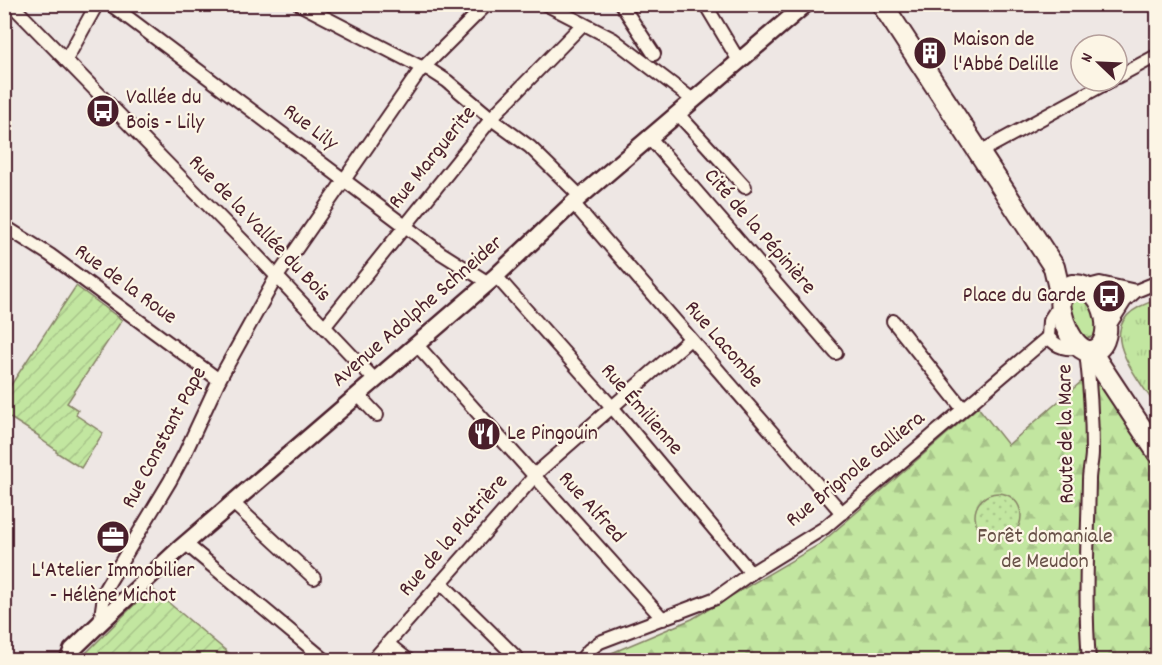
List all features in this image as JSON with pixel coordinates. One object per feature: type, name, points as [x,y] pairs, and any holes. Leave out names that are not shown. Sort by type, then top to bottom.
[{"type":"main road","points":[[882,4],[1054,267],[1100,300],[1106,313],[1094,344]]},
{"type":"main road","points":[[898,4],[906,43]]},
{"type":"main road","points":[[1054,267],[1066,329],[1094,344],[1112,360],[1158,429]]},
{"type":"main road","points":[[1060,300],[1068,288],[1081,286]]},
{"type":"main road","points":[[1094,344],[1158,453]]},
{"type":"street","name":"Rue de la Vallée du Bois","points":[[10,4],[277,276],[375,380]]},
{"type":"street","points":[[66,60],[97,4]]},
{"type":"street","name":"Rue Lily","points":[[110,4],[441,254],[491,279]]},
{"type":"street","name":"Rue Lacombe","points":[[299,4],[424,67],[447,81],[530,147],[578,200],[690,339],[842,513]]},
{"type":"street","name":"Rue Constant Pape","points":[[100,623],[105,589],[185,453],[219,380],[277,276],[424,67],[487,4]]},
{"type":"street","points":[[545,4],[613,39],[693,100]]},
{"type":"street","points":[[621,4],[654,54]]},
{"type":"street","points":[[705,4],[739,62]]},
{"type":"street","name":"Avenue Adolphe Schneider","points":[[68,660],[72,650],[186,544],[491,279],[578,200],[806,4]]},
{"type":"street","name":"Rue Marguerite","points":[[325,327],[492,118],[583,24]]},
{"type":"street","points":[[1129,71],[1158,55]]},
{"type":"street","points":[[980,152],[1088,93]]},
{"type":"street","points":[[678,114],[745,187]]},
{"type":"street","name":"Cité de la Pépinière","points":[[650,138],[836,353]]},
{"type":"street","name":"Rue de la Roue","points":[[4,226],[50,255],[219,380]]},
{"type":"street","name":"Rue Émilienne","points":[[491,279],[612,407],[751,573]]},
{"type":"street","points":[[1060,300],[1049,321],[1048,337],[1053,343],[1070,350],[1094,344],[1125,301],[1136,291],[1158,282]]},
{"type":"street","points":[[1081,286],[1101,283],[1136,291]]},
{"type":"street","points":[[893,321],[963,409]]},
{"type":"street","name":"Rue Brignole Galliera","points":[[581,660],[600,642],[716,598],[751,573],[824,528],[1048,337]]},
{"type":"street","name":"Rue de la Platrière","points":[[374,660],[534,476],[690,339]]},
{"type":"street","name":"Rue Alfred","points":[[416,344],[663,619]]},
{"type":"street","name":"Route de la Mare","points":[[1089,660],[1087,638],[1088,528],[1089,476],[1092,456],[1090,386],[1094,344]]},
{"type":"street","points":[[358,395],[377,415]]},
{"type":"street","points":[[233,503],[314,578]]},
{"type":"street","points":[[186,544],[325,660]]},
{"type":"street","points":[[441,583],[519,660]]},
{"type":"street","points":[[388,644],[408,660]]},
{"type":"green space","points":[[76,286],[122,320],[67,403],[78,410],[76,415],[103,433],[81,468],[56,452],[39,436],[4,414],[5,394]]},
{"type":"green space","points":[[1082,298],[1092,304],[1097,319],[1095,336],[1084,339],[1073,327],[1070,306],[1074,301]]},
{"type":"green space","points":[[1158,300],[1157,408],[1128,362],[1121,347],[1119,333],[1124,320],[1136,309]]},
{"type":"green space","name":"Forêt domaniale de Meudon","points":[[1082,381],[1104,387],[1157,469],[1157,660],[595,660],[692,619],[820,544],[978,407],[1008,445]]},
{"type":"green space","points":[[998,493],[1014,500],[1021,516],[1014,532],[998,539],[982,532],[975,516],[982,500]]},
{"type":"green space","points":[[151,588],[237,660],[79,660]]},
{"type":"place","name":"Maison de l'Abbé Delille","points":[[930,53]]},
{"type":"place","name":"Vallée du Bois - Lily","points":[[103,111]]},
{"type":"place","name":"Place du Garde","points":[[1109,296]]},
{"type":"place","name":"Le Pingouin","points":[[484,434]]},
{"type":"place","name":"L'Atelier Immobilier - Hélène Michot","points":[[113,537]]}]
